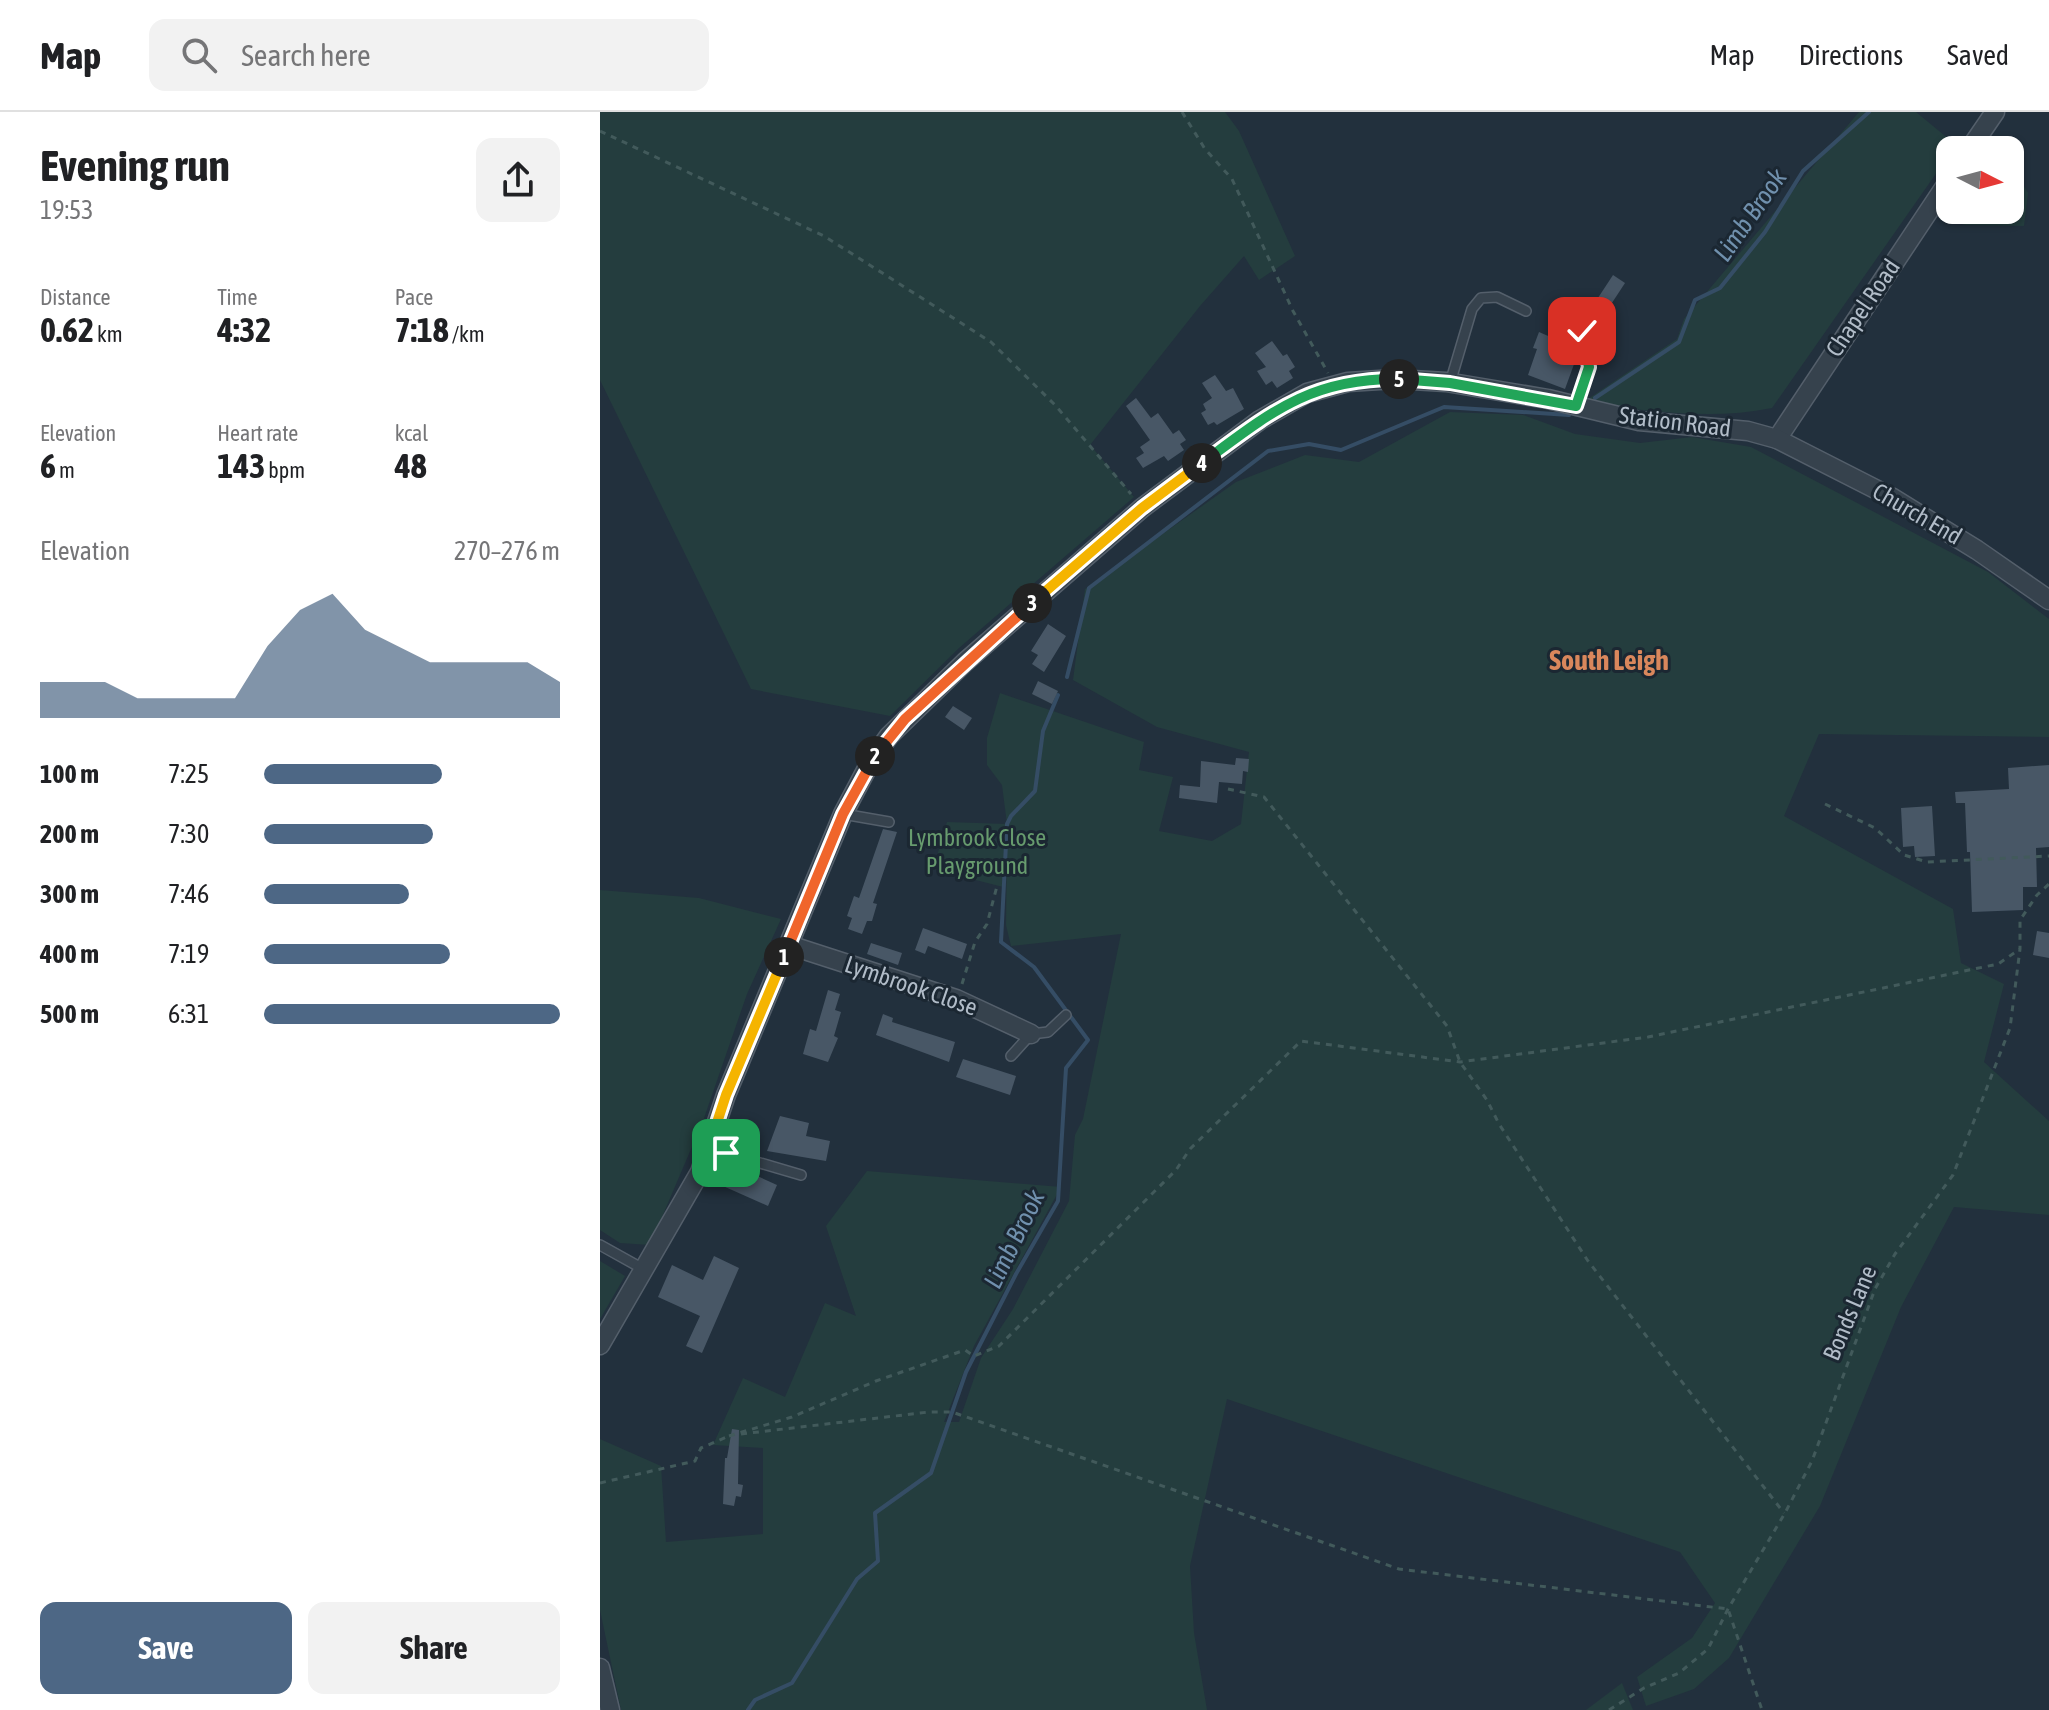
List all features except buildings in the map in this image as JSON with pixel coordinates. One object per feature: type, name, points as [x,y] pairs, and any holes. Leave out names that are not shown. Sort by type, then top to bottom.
[{"type":"street","points":[[1979,136],[1995,112]]},
{"type":"street","name":"Chapel Road","points":[[1777,439],[1936,200]]},
{"type":"street","name":"Station Road","points":[[600,1345],[700,1172],[726,1095],[843,814],[871,761],[905,719],[965,662],[1142,508],[1260,420],[1307,393],[1334,384],[1395,379],[1450,383],[1639,421],[1748,431],[1777,439]]},
{"type":"street","name":"Church End","points":[[1777,439],[1891,497],[1977,550],[2049,600]]},
{"type":"street","name":"Lymbrook Close","points":[[789,945],[956,999],[1031,1034]]},
{"type":"street","points":[[600,1668],[610,1710]]},
{"type":"lane","points":[[1450,383],[1472,309],[1481,298],[1497,297],[1526,311]]},
{"type":"lane","points":[[1576,406],[1589,367],[1582,331],[1588,310]]},
{"type":"lane","points":[[843,814],[889,822]]},
{"type":"lane","points":[[1011,1056],[1031,1034],[1048,1032],[1066,1015]]},
{"type":"lane","points":[[710,1144],[726,1153],[801,1175]]},
{"type":"lane","points":[[600,1245],[645,1270]]},
{"type":"path","points":[[1182,112],[1205,149],[1232,179],[1293,311],[1334,384]]},
{"type":"path","points":[[600,131],[824,236],[991,342],[1055,405],[1142,508]]},
{"type":"path","points":[[1228,789],[1264,797],[1447,1026],[1460,1062],[1588,1261],[1785,1513]]},
{"type":"path","points":[[1825,804],[1875,828],[1904,855],[1927,862],[2049,856]]},
{"type":"path","name":"Bonds Lane","points":[[1609,1710],[1644,1688],[1679,1673],[1708,1649],[1785,1513],[1812,1461],[1875,1289],[1895,1254],[1953,1175],[2010,1028],[2020,949],[2020,920],[2037,895],[2049,884]]},
{"type":"path","points":[[956,999],[975,942],[987,924],[997,886]]},
{"type":"path","points":[[600,1483],[695,1461],[701,1448],[729,1436],[792,1417],[876,1381],[965,1350],[974,1356],[999,1346],[1176,1170],[1190,1149],[1301,1041],[1460,1062],[1648,1037],[1823,1002],[1998,964],[2020,949]]},
{"type":"path","points":[[729,1436],[929,1412],[952,1412],[1399,1569],[1728,1609],[1762,1710]]},
{"type":"green space","points":[[600,112],[1225,112],[1239,131],[1295,256],[1259,280],[1244,256],[1200,306],[1090,445],[1134,497],[959,648],[890,716],[751,689],[600,380]]},
{"type":"green space","points":[[1859,112],[1916,112],[1945,136],[1936,136],[1936,174],[1772,408],[1701,414],[1582,403],[1677,339],[1684,319]]},
{"type":"green space","points":[[2024,186],[2028,193],[2024,226],[1962,224],[2024,224]]},
{"type":"green space","name":"Lymbrook Close Playground","points":[[1450,412],[1523,415],[1575,434],[1640,443],[1692,437],[1751,447],[1988,572],[2049,619],[2049,737],[1819,734],[1784,816],[1953,909],[1961,963],[2004,984],[1984,1062],[2049,1121],[2049,1215],[1954,1207],[1901,1307],[1820,1506],[1729,1658],[1694,1689],[1646,1706],[1637,1677],[1692,1638],[1715,1603],[1680,1552],[1227,1399],[1190,1566],[1194,1633],[1207,1710],[621,1710],[600,1610],[600,1439],[661,1466],[666,1542],[763,1534],[763,1448],[713,1445],[743,1378],[785,1397],[825,1303],[856,1316],[826,1226],[867,1171],[1061,1187],[974,1346],[944,1422],[959,1422],[981,1358],[1013,1309],[1069,1201],[1075,1135],[1083,1119],[1121,934],[1011,946],[1006,925],[1007,844],[1003,887],[933,869],[947,822],[1007,824],[1002,785],[987,765],[987,738],[1000,693],[1144,742],[1139,770],[1173,777],[1159,831],[1212,841],[1241,824],[1249,752],[1157,727],[1073,680],[1085,589],[1236,482],[1305,455],[1359,462]]},
{"type":"green space","points":[[600,890],[699,898],[781,919],[747,994],[703,1121],[650,1245],[620,1243],[600,1230]]},
{"type":"green space","points":[[600,1261],[625,1276],[600,1319]]},
{"type":"green space","points":[[1622,1683],[1633,1710],[1586,1710]]},
{"type":"waterway","name":"Limb Brook","points":[[1595,398],[1679,342],[1695,300],[1720,288],[1765,232],[1803,171],[1869,112]]},
{"type":"waterway","name":"Limb Brook","points":[[1067,677],[1089,588],[1268,451],[1309,444],[1341,450],[1444,407],[1569,415]]},
{"type":"waterway","name":"Limb Brook","points":[[748,1710],[755,1700],[792,1683],[857,1579],[878,1561],[875,1513],[931,1473],[966,1372],[1058,1201],[1066,1068],[1088,1040],[1034,967],[1001,942],[1007,824],[1035,791],[1043,731],[1058,695]]},
{"type":"district","name":"South Leigh","points":[[1609,660]]},
{"type":"route","points":[[726,1153],[710,1144],[762,1004],[843,814],[871,761],[905,719],[965,662],[1142,508],[1260,420],[1307,393],[1334,384],[1395,379],[1450,383],[1576,406],[1589,367],[1582,331]]}]
